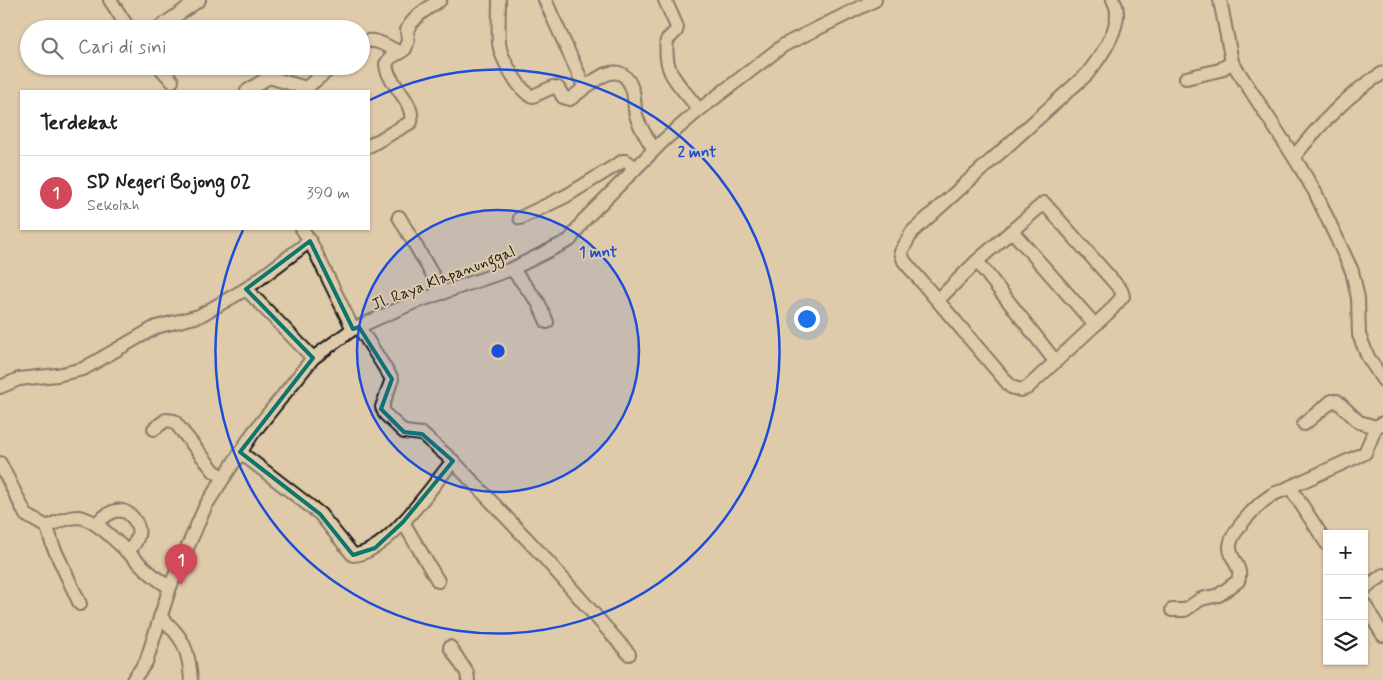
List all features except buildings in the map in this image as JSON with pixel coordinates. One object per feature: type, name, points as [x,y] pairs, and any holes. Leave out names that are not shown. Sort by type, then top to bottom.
[{"type":"street","points":[[170,20],[200,0]]},
{"type":"street","points":[[370,145],[409,124],[412,120],[404,97],[386,67],[390,58],[400,53],[408,45],[406,32],[409,26],[419,14],[440,0]]},
{"type":"street","points":[[499,0],[499,44],[502,54],[521,90],[533,96],[553,87],[558,88],[563,97],[570,99],[580,92],[584,86],[606,74],[617,72],[624,75],[634,93],[637,119],[654,150]]},
{"type":"street","points":[[545,0],[584,86]]},
{"type":"street","points":[[665,0],[677,27],[676,32],[667,40],[670,75],[699,110]]},
{"type":"street","name":"Jl. Raya Klapanunggal","points":[[133,680],[146,662],[170,587],[200,516],[240,452],[313,358],[356,328],[394,310],[512,269],[570,240],[583,221],[654,150],[699,110],[784,45],[875,0]]},
{"type":"street","points":[[938,300],[977,261],[1044,203],[1123,294],[1110,311],[1026,388],[1021,390],[1016,389],[938,300],[904,261],[901,252],[912,232],[1087,74],[1102,57],[1118,14],[1113,0]]},
{"type":"street","points":[[1220,0],[1232,62],[1315,192],[1352,271],[1358,298],[1359,335],[1368,357],[1383,380]]},
{"type":"street","points":[[113,1],[124,20]]},
{"type":"street","points":[[370,40],[400,53]]},
{"type":"street","points":[[1186,78],[1220,70],[1232,62]]},
{"type":"street","points":[[1294,157],[1309,138],[1355,94],[1383,73]]},
{"type":"street","points":[[167,75],[172,81]]},
{"type":"street","points":[[249,90],[269,77],[306,88],[321,75]]},
{"type":"street","points":[[520,218],[573,193],[623,161],[633,166],[631,173]]},
{"type":"street","points":[[399,216],[443,292]]},
{"type":"street","points":[[303,230],[356,328],[392,379],[382,403],[382,411],[404,432],[422,434],[452,461],[542,555],[629,654]]},
{"type":"street","points":[[1012,231],[1095,325]]},
{"type":"street","points":[[0,386],[18,379],[57,375],[83,369],[156,327],[199,316],[246,290],[310,241]]},
{"type":"street","points":[[977,261],[1055,361]]},
{"type":"street","points":[[512,269],[534,296],[547,322]]},
{"type":"street","points":[[246,290],[313,358]]},
{"type":"street","points":[[1172,610],[1185,610],[1201,599],[1219,595],[1238,581],[1239,569],[1230,550],[1231,542],[1239,527],[1271,495],[1365,453],[1380,425],[1359,422],[1337,401],[1332,401],[1304,424]]},
{"type":"street","points":[[154,429],[166,420],[174,421],[214,471],[223,477]]},
{"type":"street","points":[[240,452],[320,514],[353,555],[362,555],[375,548],[403,522],[452,461]]},
{"type":"street","points":[[0,463],[4,482],[26,516],[47,527],[53,546],[80,604]]},
{"type":"street","points":[[1290,487],[1323,538]]},
{"type":"street","points":[[95,524],[116,511],[126,512],[131,516],[138,528],[138,535],[127,552]]},
{"type":"street","points":[[47,527],[68,518],[80,517],[95,524],[162,583],[170,587]]},
{"type":"street","points":[[403,522],[438,580]]},
{"type":"street","points":[[1368,586],[1383,575]]},
{"type":"street","points":[[1368,611],[1383,636]]},
{"type":"street","points":[[160,617],[179,634],[182,640],[188,658],[191,680]]},
{"type":"street","points":[[450,647],[467,673],[468,680]]},
{"type":"highlighted area","points":[[310,241],[353,329],[359,327],[392,379],[381,409],[404,432],[422,434],[453,461],[403,522],[375,548],[353,555],[320,514],[240,452],[313,358],[246,289]]},
{"type":"place","name":"SD Negeri Bojong 02","points":[[181,585]]}]
